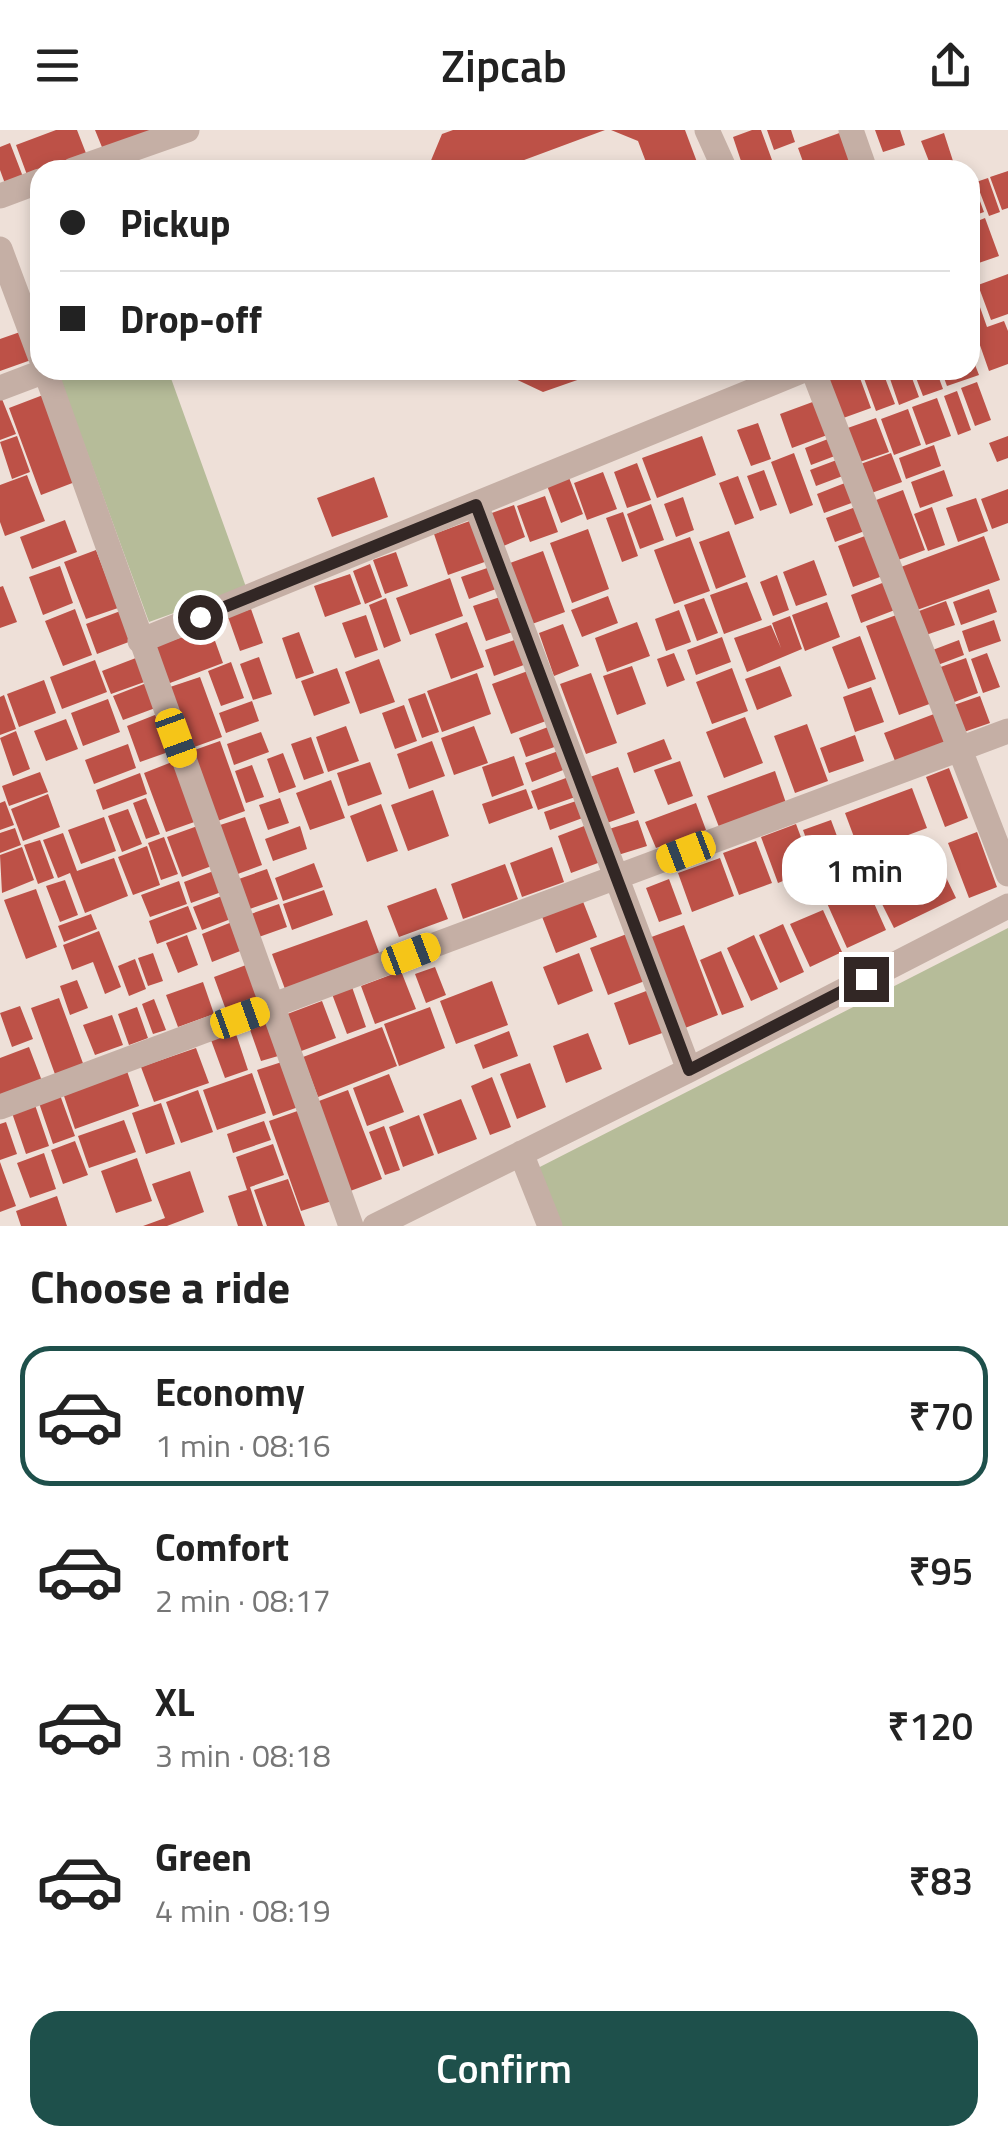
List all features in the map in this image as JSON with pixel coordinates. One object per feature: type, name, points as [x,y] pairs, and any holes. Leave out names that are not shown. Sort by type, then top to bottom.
[{"type":"street","points":[[102,160],[187,130]]},
{"type":"street","points":[[708,130],[721,160]]},
{"type":"street","points":[[851,130],[862,160]]},
{"type":"street","points":[[0,196],[30,186]]},
{"type":"street","points":[[0,249],[30,329]]},
{"type":"street","points":[[0,388],[30,376]]},
{"type":"street","points":[[49,380],[351,1226]]},
{"type":"street","points":[[140,640],[780,380]]},
{"type":"street","points":[[817,380],[1008,874]]},
{"type":"street","points":[[476,505],[689,1070]]},
{"type":"street","points":[[0,1108],[1008,731]]},
{"type":"street","points":[[376,1226],[1008,906]]},
{"type":"street","points":[[521,1154],[550,1226]]},
{"type":"green space","points":[[61,380],[172,380],[246,587],[149,622]]},
{"type":"green space","points":[[1008,928],[1008,1226],[558,1226],[530,1172]]},
{"type":"building","points":[[56,130],[77,130],[89,160],[30,160],[30,183],[16,145]]},
{"type":"building","points":[[95,130],[176,130],[106,157]]},
{"type":"building","points":[[453,130],[605,130],[524,160],[431,160],[442,134]]},
{"type":"building","points":[[611,130],[685,130],[696,160],[645,160],[638,141]]},
{"type":"building","points":[[761,130],[772,160],[741,160],[733,137]]},
{"type":"building","points":[[767,130],[791,130],[795,142],[774,150]]},
{"type":"building","points":[[875,130],[900,130],[905,145],[883,152]]},
{"type":"building","points":[[845,131],[855,160],[802,160],[798,148]]},
{"type":"building","points":[[944,133],[953,160],[928,160],[921,141]]},
{"type":"building","points":[[10,143],[25,182],[7,189],[0,170],[0,147]]},
{"type":"building","points":[[1008,171],[1008,208],[1002,210],[990,177]]},
{"type":"building","points":[[988,178],[1000,212],[989,216],[980,181]]},
{"type":"building","points":[[985,218],[999,256],[980,263],[980,220]]},
{"type":"building","points":[[1008,274],[1008,314],[991,320],[980,284]]},
{"type":"building","points":[[980,307],[987,327],[1004,321],[1008,331],[1008,364],[989,371],[980,345]]},
{"type":"building","points":[[20,332],[30,360],[0,371],[0,339]]},
{"type":"building","points":[[517,380],[577,380],[543,392]]},
{"type":"building","points":[[821,380],[861,380],[871,408],[835,421]]},
{"type":"building","points":[[865,380],[886,380],[895,404],[876,411]]},
{"type":"building","points":[[890,380],[913,380],[919,397],[899,405]]},
{"type":"building","points":[[917,380],[940,380],[943,389],[923,396]]},
{"type":"building","points":[[977,382],[991,420],[975,426],[961,388]]},
{"type":"building","points":[[957,391],[971,430],[958,435],[944,396]]},
{"type":"building","points":[[0,394],[16,434],[0,440]]},
{"type":"building","points":[[43,395],[75,482],[41,495],[9,408]]},
{"type":"building","points":[[937,398],[951,436],[926,445],[912,407]]},
{"type":"building","points":[[818,400],[830,434],[792,448],[780,414]]},
{"type":"building","points":[[908,409],[921,445],[894,455],[881,419]]},
{"type":"building","points":[[876,418],[889,452],[854,464],[842,430]]},
{"type":"building","points":[[758,423],[771,459],[751,466],[737,430]]},
{"type":"building","points":[[17,436],[30,472],[12,479],[0,442]]},
{"type":"building","points":[[702,436],[716,475],[657,498],[642,458]]},
{"type":"building","points":[[1008,436],[1008,458],[997,462],[989,443]]},
{"type":"building","points":[[833,437],[840,454],[811,465],[805,448]]},
{"type":"building","points":[[934,445],[941,466],[906,479],[899,458]]},
{"type":"building","points":[[794,453],[813,505],[790,514],[771,462]]},
{"type":"building","points":[[891,453],[902,482],[866,495],[855,466]]},
{"type":"building","points":[[842,458],[848,474],[816,486],[810,470]]},
{"type":"building","points":[[637,463],[651,500],[627,508],[614,472]]},
{"type":"building","points":[[764,470],[777,505],[760,511],[747,476]]},
{"type":"building","points":[[944,470],[953,496],[920,508],[911,482]]},
{"type":"building","points":[[603,472],[617,509],[587,520],[574,483]]},
{"type":"building","points":[[27,475],[45,521],[5,536],[0,522],[0,485]]},
{"type":"building","points":[[568,475],[583,514],[561,523],[546,483]]},
{"type":"building","points":[[738,476],[754,518],[735,525],[719,483]]},
{"type":"building","points":[[374,477],[388,517],[332,537],[317,498]]},
{"type":"building","points":[[850,481],[857,501],[824,513],[817,494]]},
{"type":"building","points":[[1008,489],[1008,523],[992,529],[981,499]]},
{"type":"building","points":[[903,490],[925,550],[890,563],[868,503]]},
{"type":"building","points":[[545,496],[558,532],[530,542],[517,506]]},
{"type":"building","points":[[683,497],[694,530],[676,537],[664,504]]},
{"type":"building","points":[[976,498],[988,531],[958,542],[946,508]]},
{"type":"building","points":[[651,504],[664,540],[640,549],[627,514]]},
{"type":"building","points":[[514,505],[525,537],[501,547],[489,514]]},
{"type":"building","points":[[861,505],[870,529],[835,542],[826,518]]},
{"type":"building","points":[[932,507],[945,545],[928,551],[914,514]]},
{"type":"building","points":[[623,512],[638,556],[622,562],[606,518]]},
{"type":"building","points":[[478,518],[493,559],[448,575],[434,534]]},
{"type":"building","points":[[65,520],[77,552],[32,569],[20,537]]},
{"type":"building","points":[[588,529],[609,589],[572,603],[550,543]]},
{"type":"building","points":[[729,531],[746,577],[716,589],[699,542]]},
{"type":"building","points":[[873,533],[888,574],[853,587],[838,546]]},
{"type":"building","points":[[984,536],[1000,580],[917,610],[901,567]]},
{"type":"building","points":[[690,537],[710,591],[674,604],[654,550]]},
{"type":"building","points":[[96,550],[118,608],[86,619],[64,562]]},
{"type":"building","points":[[543,551],[565,612],[532,624],[510,563]]},
{"type":"building","points":[[396,552],[408,586],[385,594],[373,560]]},
{"type":"building","points":[[814,560],[827,595],[796,606],[783,572]]},
{"type":"building","points":[[370,564],[382,597],[365,604],[353,571]]},
{"type":"building","points":[[496,565],[504,586],[469,599],[461,577]]},
{"type":"building","points":[[60,566],[73,603],[43,615],[29,577]]},
{"type":"building","points":[[350,574],[361,604],[325,617],[314,586]]},
{"type":"building","points":[[777,575],[789,610],[773,616],[760,582]]},
{"type":"building","points":[[450,578],[463,616],[410,635],[396,598]]},
{"type":"building","points":[[890,580],[900,608],[861,623],[851,595]]},
{"type":"building","points":[[747,582],[762,620],[724,634],[710,595]]},
{"type":"building","points":[[3,586],[17,622],[0,628],[0,587]]},
{"type":"building","points":[[989,589],[997,612],[961,625],[953,602]]},
{"type":"building","points":[[506,595],[518,630],[486,641],[473,606]]},
{"type":"building","points":[[608,596],[618,623],[582,637],[571,610]]},
{"type":"building","points":[[386,598],[401,641],[384,648],[369,605]]},
{"type":"building","points":[[704,598],[718,633],[697,641],[684,605]]},
{"type":"building","points":[[946,601],[955,625],[920,637],[911,614]]},
{"type":"building","points":[[827,602],[840,637],[805,651],[792,615]]},
{"type":"building","points":[[75,609],[92,655],[63,666],[45,621]]},
{"type":"building","points":[[251,609],[263,643],[240,651],[228,617]]},
{"type":"building","points":[[123,610],[134,640],[97,654],[86,624]]},
{"type":"building","points":[[679,610],[691,642],[666,651],[655,619]]},
{"type":"building","points":[[902,613],[935,702],[899,715],[866,626]]},
{"type":"building","points":[[366,615],[378,650],[355,658],[342,623]]},
{"type":"building","points":[[790,616],[802,649],[747,672],[734,638],[771,625],[781,648],[772,623]]},
{"type":"building","points":[[994,620],[1001,641],[969,652],[962,631]]},
{"type":"building","points":[[467,622],[484,667],[451,679],[435,634]]},
{"type":"building","points":[[637,622],[650,656],[607,672],[595,638]]},
{"type":"building","points":[[563,624],[579,666],[554,676],[539,633]]},
{"type":"building","points":[[210,627],[223,663],[162,686],[149,649]]},
{"type":"building","points":[[299,632],[314,673],[296,679],[282,638]]},
{"type":"building","points":[[860,636],[876,679],[848,689],[832,647]]},
{"type":"building","points":[[523,637],[532,662],[494,676],[485,650]]},
{"type":"building","points":[[722,637],[731,662],[696,675],[687,650]]},
{"type":"building","points":[[959,640],[964,655],[935,666],[930,651]]},
{"type":"building","points":[[674,653],[685,680],[667,687],[657,659]]},
{"type":"building","points":[[987,653],[1000,687],[983,693],[971,659]]},
{"type":"building","points":[[141,656],[150,680],[111,694],[102,671]]},
{"type":"building","points":[[259,657],[272,694],[253,700],[240,664]]},
{"type":"building","points":[[966,658],[978,693],[944,706],[935,669]]},
{"type":"building","points":[[379,659],[395,702],[360,714],[345,672]]},
{"type":"building","points":[[95,660],[107,692],[62,709],[50,677]]},
{"type":"building","points":[[231,662],[244,698],[221,706],[208,671]]},
{"type":"building","points":[[632,666],[646,704],[617,715],[603,676]]},
{"type":"building","points":[[780,666],[792,696],[757,710],[745,679]]},
{"type":"building","points":[[337,668],[350,703],[314,716],[301,681]]},
{"type":"building","points":[[536,668],[554,718],[511,734],[492,684]]},
{"type":"building","points":[[732,668],[748,711],[712,724],[696,682]]},
{"type":"building","points":[[477,673],[491,714],[442,732],[427,691]]},
{"type":"building","points":[[591,673],[617,743],[586,754],[560,684]]},
{"type":"building","points":[[200,677],[222,737],[186,750],[164,689]]},
{"type":"building","points":[[44,680],[56,713],[19,727],[7,694]]},
{"type":"building","points":[[149,682],[158,707],[123,720],[113,696]]},
{"type":"building","points":[[871,687],[884,722],[855,732],[843,697]]},
{"type":"building","points":[[425,693],[439,732],[422,738],[408,699]]},
{"type":"building","points":[[4,695],[16,729],[0,735],[0,697]]},
{"type":"building","points":[[980,696],[990,723],[961,733],[951,706]]},
{"type":"building","points":[[108,699],[120,732],[83,746],[71,713]]},
{"type":"building","points":[[252,701],[259,721],[226,733],[219,713]]},
{"type":"building","points":[[404,705],[417,741],[395,749],[382,713]]},
{"type":"building","points":[[160,713],[174,750],[140,762],[127,726]]},
{"type":"building","points":[[934,714],[945,743],[895,761],[884,733]]},
{"type":"building","points":[[745,717],[763,763],[724,778],[706,732]]},
{"type":"building","points":[[66,719],[78,749],[46,761],[34,731]]},
{"type":"building","points":[[556,724],[563,744],[526,757],[519,738]]},
{"type":"building","points":[[807,724],[828,781],[795,793],[774,736]]},
{"type":"building","points":[[346,726],[359,761],[328,772],[316,737]]},
{"type":"building","points":[[474,726],[488,763],[454,775],[441,738]]},
{"type":"building","points":[[16,731],[30,769],[13,776],[0,738]]},
{"type":"building","points":[[261,732],[269,752],[234,765],[227,744]]},
{"type":"building","points":[[855,735],[864,761],[829,773],[820,748]]},
{"type":"building","points":[[311,737],[324,773],[304,780],[291,744]]},
{"type":"building","points":[[664,739],[672,759],[634,773],[627,753]]},
{"type":"building","points":[[220,741],[245,811],[212,823],[186,753]]},
{"type":"building","points":[[432,741],[445,776],[409,789],[397,754]]},
{"type":"building","points":[[128,744],[136,768],[94,784],[85,760]]},
{"type":"building","points":[[564,749],[571,767],[532,782],[525,763]]},
{"type":"building","points":[[283,753],[296,787],[279,793],[267,759]]},
{"type":"building","points":[[514,756],[524,785],[492,797],[482,767]]},
{"type":"building","points":[[177,760],[200,820],[166,832],[144,773]]},
{"type":"building","points":[[680,761],[693,796],[668,805],[654,770]]},
{"type":"building","points":[[370,762],[382,794],[348,806],[337,773]]},
{"type":"building","points":[[252,765],[264,797],[246,803],[235,771]]},
{"type":"building","points":[[618,767],[635,813],[607,823],[590,777]]},
{"type":"building","points":[[949,768],[968,818],[945,827],[926,777]]},
{"type":"building","points":[[775,771],[786,803],[719,827],[707,796]]},
{"type":"building","points":[[40,772],[48,792],[9,806],[2,786]]},
{"type":"building","points":[[140,773],[147,794],[103,810],[96,790]]},
{"type":"building","points":[[574,775],[581,795],[538,810],[531,791]]},
{"type":"building","points":[[331,780],[345,818],[310,830],[296,793]]},
{"type":"building","points":[[912,788],[927,828],[860,853],[845,813]]},
{"type":"building","points":[[526,789],[533,808],[489,824],[482,804]]},
{"type":"building","points":[[433,790],[449,836],[408,851],[391,805]]},
{"type":"building","points":[[48,794],[60,827],[23,841],[11,809]]},
{"type":"building","points":[[146,798],[160,834],[146,839],[133,803]]},
{"type":"building","points":[[280,798],[289,823],[268,830],[259,805]]},
{"type":"building","points":[[582,799],[588,816],[550,830],[544,812]]},
{"type":"building","points":[[5,801],[14,825],[0,830],[0,803]]},
{"type":"building","points":[[696,803],[706,830],[656,848],[645,822]]},
{"type":"building","points":[[381,804],[398,851],[367,862],[350,816]]},
{"type":"building","points":[[128,809],[142,844],[122,852],[108,816]]},
{"type":"building","points":[[104,817],[116,851],[81,864],[68,830]]},
{"type":"building","points":[[245,817],[262,865],[235,875],[217,826]]},
{"type":"building","points":[[638,820],[647,846],[618,855],[609,829]]},
{"type":"building","points":[[831,820],[847,863],[819,874],[803,830]]},
{"type":"building","points":[[592,823],[606,860],[571,873],[558,836]]},
{"type":"building","points":[[203,824],[217,864],[182,877],[167,837]]},
{"type":"building","points":[[796,824],[813,869],[778,883],[761,837]]},
{"type":"building","points":[[300,826],[307,849],[273,861],[265,839]]},
{"type":"building","points":[[15,828],[21,845],[0,853],[0,833]]},
{"type":"building","points":[[977,832],[997,887],[969,898],[948,843]]},
{"type":"building","points":[[63,833],[77,871],[114,858],[128,896],[85,913],[70,873],[58,878],[43,840]]},
{"type":"building","points":[[164,837],[178,874],[161,880],[148,843]]},
{"type":"building","points":[[40,840],[54,878],[38,884],[24,845]]},
{"type":"building","points":[[756,841],[772,883],[739,895],[723,853]]},
{"type":"building","points":[[147,846],[160,885],[133,895],[118,857]]},
{"type":"building","points":[[22,847],[34,880],[2,893],[0,855]]},
{"type":"building","points":[[552,847],[564,882],[522,897],[510,863]]},
{"type":"building","points":[[932,848],[956,898],[894,928],[869,878]]},
{"type":"building","points":[[720,858],[734,896],[692,912],[678,873]]},
{"type":"building","points":[[314,863],[323,887],[283,901],[275,878]]},
{"type":"building","points":[[505,864],[518,899],[463,919],[451,884]]},
{"type":"building","points":[[219,869],[227,890],[191,903],[184,882]]},
{"type":"building","points":[[267,869],[278,899],[247,910],[236,880]]},
{"type":"building","points":[[669,879],[682,914],[659,922],[646,888]]},
{"type":"building","points":[[65,880],[78,915],[60,922],[46,886]]},
{"type":"building","points":[[179,881],[187,904],[150,917],[141,895]]},
{"type":"building","points":[[865,883],[886,930],[847,948],[826,901]]},
{"type":"building","points":[[436,888],[448,919],[399,937],[387,906]]},
{"type":"building","points":[[36,889],[57,947],[26,959],[4,900]]},
{"type":"building","points":[[324,890],[333,915],[292,930],[283,904]]},
{"type":"building","points":[[227,894],[236,917],[202,930],[193,907]]},
{"type":"building","points":[[582,899],[597,937],[556,953],[541,914]]},
{"type":"building","points":[[279,904],[287,927],[256,938],[248,915]]},
{"type":"building","points":[[188,906],[197,929],[157,944],[149,921]]},
{"type":"building","points":[[823,910],[842,952],[810,967],[790,924]]},
{"type":"building","points":[[91,914],[97,929],[64,942],[58,926]]},
{"type":"building","points":[[237,920],[248,948],[212,962],[202,934]]},
{"type":"building","points":[[367,920],[380,955],[285,989],[272,954]]},
{"type":"building","points":[[783,924],[804,972],[780,983],[759,935]]},
{"type":"building","points":[[684,925],[718,1015],[680,1030],[646,939]]},
{"type":"building","points":[[99,931],[121,987],[105,994],[93,962],[72,970],[63,945]]},
{"type":"building","points":[[632,932],[650,979],[608,995],[590,948]]},
{"type":"building","points":[[187,935],[198,965],[178,973],[166,943]]},
{"type":"building","points":[[754,935],[778,989],[751,1001],[727,948]]},
{"type":"building","points":[[721,951],[744,1007],[722,1015],[700,960]]},
{"type":"building","points":[[153,953],[163,981],[148,986],[138,958]]},
{"type":"building","points":[[579,953],[593,991],[558,1005],[543,967]]},
{"type":"building","points":[[135,959],[146,989],[129,996],[118,966]]},
{"type":"building","points":[[246,965],[259,998],[226,1010],[214,977]]},
{"type":"building","points":[[435,967],[446,995],[426,1003],[415,974]]},
{"type":"building","points":[[401,971],[416,1009],[375,1024],[361,986]]},
{"type":"building","points":[[77,980],[88,1008],[70,1015],[60,986]]},
{"type":"building","points":[[492,981],[508,1025],[456,1044],[440,1001]]},
{"type":"building","points":[[203,982],[214,1014],[178,1027],[166,995]]},
{"type":"building","points":[[352,987],[366,1027],[347,1034],[332,994]]},
{"type":"building","points":[[649,990],[665,1032],[629,1045],[614,1003]]},
{"type":"building","points":[[59,998],[84,1066],[56,1077],[31,1008]]},
{"type":"building","points":[[154,999],[166,1030],[153,1034],[142,1004]]},
{"type":"building","points":[[322,1001],[336,1038],[296,1053],[282,1016]]},
{"type":"building","points":[[20,1006],[33,1039],[12,1047],[0,1013]]},
{"type":"building","points":[[137,1007],[148,1038],[129,1045],[118,1014]]},
{"type":"building","points":[[430,1007],[445,1048],[399,1066],[384,1024]]},
{"type":"building","points":[[112,1015],[123,1045],[95,1055],[83,1025]]},
{"type":"building","points":[[272,1016],[285,1054],[261,1061],[248,1024]]},
{"type":"building","points":[[382,1027],[397,1066],[318,1097],[303,1057]]},
{"type":"building","points":[[235,1031],[248,1070],[225,1078],[211,1040]]},
{"type":"building","points":[[509,1031],[518,1056],[483,1069],[474,1045]]},
{"type":"building","points":[[588,1033],[602,1069],[566,1083],[553,1046]]},
{"type":"building","points":[[29,1047],[42,1081],[0,1097],[0,1058]]},
{"type":"building","points":[[196,1048],[209,1083],[154,1102],[141,1067]]},
{"type":"building","points":[[288,1060],[304,1105],[273,1116],[257,1070]]},
{"type":"building","points":[[530,1063],[546,1107],[517,1119],[500,1074]]},
{"type":"building","points":[[127,1071],[139,1106],[75,1129],[63,1093]]},
{"type":"building","points":[[252,1073],[266,1113],[217,1130],[203,1090]]},
{"type":"building","points":[[389,1074],[404,1112],[367,1126],[353,1088]]},
{"type":"building","points":[[492,1077],[511,1127],[490,1135],[471,1086]]},
{"type":"building","points":[[198,1090],[213,1132],[181,1143],[166,1102]]},
{"type":"building","points":[[348,1090],[382,1179],[345,1193],[311,1104]]},
{"type":"building","points":[[60,1095],[75,1136],[53,1144],[39,1103]]},
{"type":"building","points":[[461,1099],[477,1139],[438,1154],[423,1114]]},
{"type":"building","points":[[161,1103],[175,1144],[146,1154],[132,1113]]},
{"type":"building","points":[[35,1105],[49,1146],[26,1154],[12,1113]]},
{"type":"building","points":[[306,1108],[338,1199],[301,1211],[269,1121]]},
{"type":"building","points":[[419,1115],[434,1155],[403,1167],[389,1127]]},
{"type":"building","points":[[124,1120],[136,1152],[89,1168],[78,1136]]},
{"type":"building","points":[[264,1121],[271,1140],[233,1153],[227,1134]]},
{"type":"building","points":[[6,1122],[17,1154],[0,1160],[0,1124]]},
{"type":"building","points":[[384,1126],[400,1170],[385,1175],[369,1132]]},
{"type":"building","points":[[75,1141],[88,1175],[63,1184],[51,1150]]},
{"type":"building","points":[[273,1144],[284,1175],[250,1187],[263,1226],[238,1226],[228,1196],[247,1190],[236,1157]]},
{"type":"building","points":[[44,1153],[56,1189],[30,1198],[17,1163]]},
{"type":"building","points":[[137,1158],[152,1201],[116,1213],[101,1171]]},
{"type":"building","points":[[0,1162],[16,1206],[0,1212]]},
{"type":"building","points":[[190,1171],[204,1212],[167,1226],[143,1226],[165,1218],[152,1184]]},
{"type":"building","points":[[288,1179],[305,1226],[267,1226],[254,1190]]},
{"type":"building","points":[[57,1196],[67,1226],[21,1226],[16,1211]]},
{"type":"route","points":[[200,617],[476,505],[689,1070],[866,979]]}]
